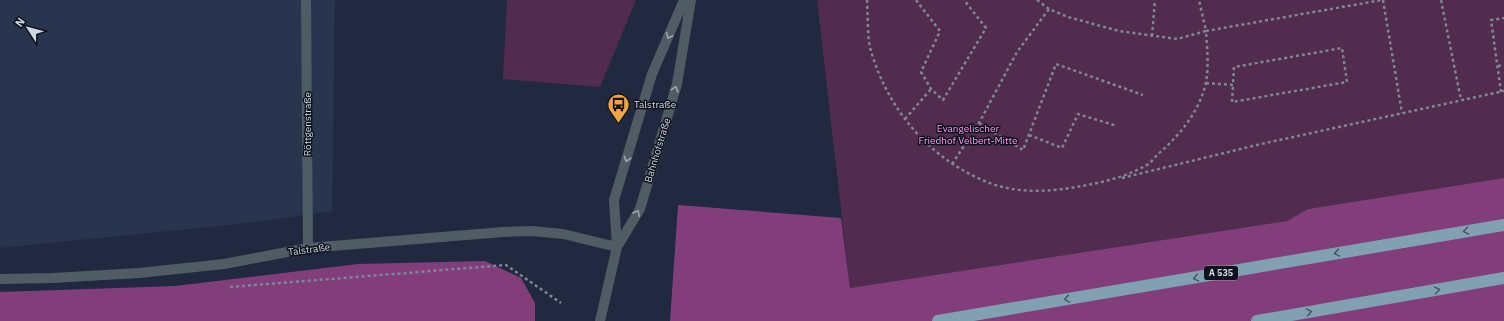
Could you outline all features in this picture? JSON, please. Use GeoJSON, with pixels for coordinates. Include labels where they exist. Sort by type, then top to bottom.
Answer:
{"type":"FeatureCollection","features":[{"type":"Feature","properties":{"kind":"highway","name":"A 535"},"geometry":{"type":"LineString","coordinates":[[938,321],[1504,225]]}},
{"type":"Feature","properties":{"kind":"highway"},"geometry":{"type":"LineString","coordinates":[[1257,321],[1504,278]]}},
{"type":"Feature","properties":{"kind":"street","name":"Röttgenstraße"},"geometry":{"type":"LineString","coordinates":[[306,0],[308,248]]}},
{"type":"Feature","properties":{"kind":"street","name":"Bahnhofstraße"},"geometry":{"type":"LineString","coordinates":[[600,321],[617,247],[614,200],[652,74],[684,0]]}},
{"type":"Feature","properties":{"kind":"street","name":"Bahnhofstraße"},"geometry":{"type":"LineString","coordinates":[[617,247],[640,209],[677,84],[691,0]]}},
{"type":"Feature","properties":{"kind":"street","name":"Talstraße"},"geometry":{"type":"LineString","coordinates":[[0,279],[53,278],[139,273],[224,264],[308,248],[503,232],[563,234],[617,247]]}},
{"type":"Feature","properties":{"kind":"path"},"geometry":{"type":"LineString","coordinates":[[867,0],[871,50],[889,97],[905,119],[928,146],[952,164],[987,182],[1016,190],[1062,190],[1114,180],[1261,144],[1503,91],[1491,20],[1504,18]]}},
{"type":"Feature","properties":{"kind":"path"},"geometry":{"type":"LineString","coordinates":[[916,0],[940,31],[921,72],[931,89],[944,100],[986,28],[964,0]]}},
{"type":"Feature","properties":{"kind":"path"},"geometry":{"type":"LineString","coordinates":[[1037,0],[1049,9],[1068,17],[1119,31],[1176,39],[1206,31],[1382,0],[1402,113]]}},
{"type":"Feature","properties":{"kind":"path"},"geometry":{"type":"LineString","coordinates":[[1152,36],[1155,0]]}},
{"type":"Feature","properties":{"kind":"path"},"geometry":{"type":"LineString","coordinates":[[1114,180],[1146,166],[1172,143],[1199,103],[1206,83],[1207,64],[1206,31],[1199,0]]}},
{"type":"Feature","properties":{"kind":"path"},"geometry":{"type":"LineString","coordinates":[[1350,0],[1351,6]]}},
{"type":"Feature","properties":{"kind":"path"},"geometry":{"type":"LineString","coordinates":[[1441,0],[1461,100]]}},
{"type":"Feature","properties":{"kind":"path"},"geometry":{"type":"LineString","coordinates":[[952,164],[980,123],[1017,52],[1049,9]]}},
{"type":"Feature","properties":{"kind":"path"},"geometry":{"type":"LineString","coordinates":[[1342,48],[1347,82],[1232,102],[1233,85],[1234,67],[1342,48]]}},
{"type":"Feature","properties":{"kind":"path"},"geometry":{"type":"LineString","coordinates":[[980,123],[1023,150],[1056,64],[1143,95]]}},
{"type":"Feature","properties":{"kind":"path"},"geometry":{"type":"LineString","coordinates":[[1498,66],[1504,65]]}},
{"type":"Feature","properties":{"kind":"path"},"geometry":{"type":"LineString","coordinates":[[1206,83],[1233,85]]}},
{"type":"Feature","properties":{"kind":"path"},"geometry":{"type":"LineString","coordinates":[[905,119],[931,89]]}},
{"type":"Feature","properties":{"kind":"path"},"geometry":{"type":"LineString","coordinates":[[1029,135],[1062,148],[1078,114],[1117,126]]}},
{"type":"Feature","properties":{"kind":"path"},"geometry":{"type":"LineString","coordinates":[[228,287],[506,265],[561,303]]}},
{"type":"Feature","properties":{"kind":"shaded area"},"geometry":{"type":"Polygon","coordinates":[[[0,0],[335,0],[332,211],[240,224],[0,248],[0,0]]]}},
{"type":"Feature","properties":{"kind":"shaded area"},"geometry":{"type":"Polygon","coordinates":[[[1504,178],[1504,321],[670,321],[678,205],[841,218],[850,288],[1287,221],[1308,209],[1504,178]]]}},
{"type":"Feature","properties":{"kind":"shaded area"},"geometry":{"type":"Polygon","coordinates":[[[485,261],[521,278],[535,303],[535,321],[0,321],[0,292],[175,286],[358,264],[485,261]]]}},
{"type":"Feature","properties":{"kind":"green space"},"geometry":{"type":"Polygon","coordinates":[[[507,0],[636,0],[600,87],[503,79],[507,0]]]}},
{"type":"Feature","properties":{"kind":"green space","name":"Evangelischer Friedhof Velbert-Mitte"},"geometry":{"type":"Polygon","coordinates":[[[817,0],[1504,0],[1504,178],[1308,209],[1287,221],[850,288],[817,0]]]}},
{"type":"Feature","properties":{"kind":"place","name":"Talstraße"},"geometry":{"type":"Point","coordinates":[618,124]}}]}
